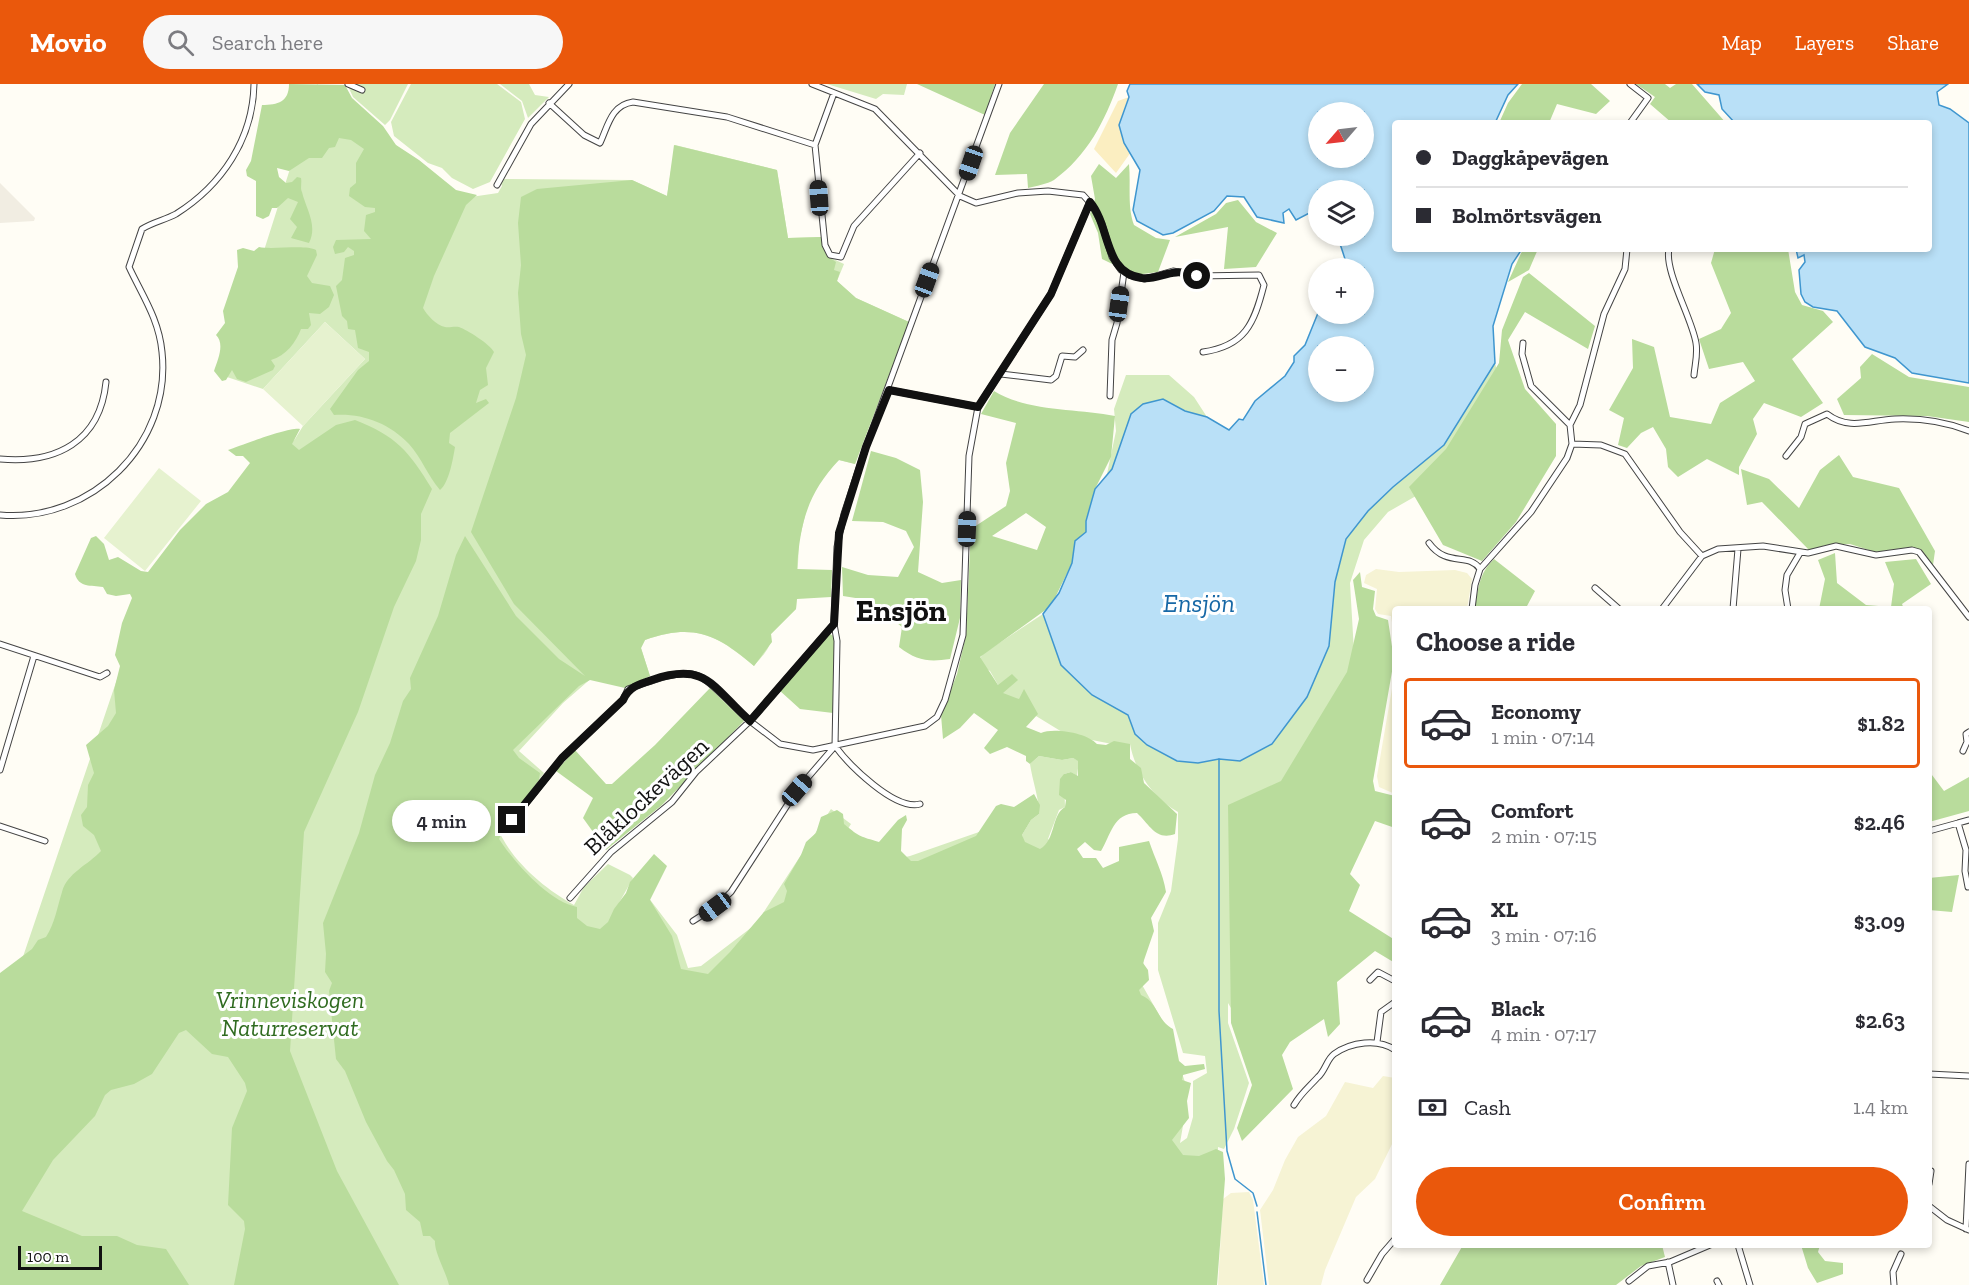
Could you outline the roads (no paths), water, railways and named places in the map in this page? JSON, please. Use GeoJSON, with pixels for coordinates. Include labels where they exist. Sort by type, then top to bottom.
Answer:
{"type":"FeatureCollection","features":[{"type":"Feature","properties":{"kind":"street"},"geometry":{"type":"LineString","coordinates":[[0,515],[45,512],[83,498],[115,477],[144,440],[161,390],[162,351],[149,302],[129,269],[142,229],[191,204],[217,181],[225,170],[248,126],[254,84]]}},
{"type":"Feature","properties":{"kind":"street"},"geometry":{"type":"LineString","coordinates":[[348,84],[362,90]]}},
{"type":"Feature","properties":{"kind":"street"},"geometry":{"type":"LineString","coordinates":[[497,185],[531,124],[568,84]]}},
{"type":"Feature","properties":{"kind":"street"},"geometry":{"type":"LineString","coordinates":[[812,84],[875,109],[960,196],[976,203],[1010,194],[1068,192],[1083,195],[1090,202],[1102,224],[1112,258],[1124,272],[1145,279],[1173,271],[1197,276],[1259,275],[1264,285],[1262,293],[1255,315],[1240,339],[1225,348],[1203,352]]}},
{"type":"Feature","properties":{"kind":"street"},"geometry":{"type":"LineString","coordinates":[[693,921],[715,907],[731,892],[797,790],[835,746],[837,637],[834,624],[839,533],[866,447],[889,390],[999,84]]}},
{"type":"Feature","properties":{"kind":"street"},"geometry":{"type":"LineString","coordinates":[[1630,84],[1648,98],[1632,120]]}},
{"type":"Feature","properties":{"kind":"street"},"geometry":{"type":"LineString","coordinates":[[834,93],[815,145],[825,245],[830,255],[838,258],[843,254],[854,226],[920,153]]}},
{"type":"Feature","properties":{"kind":"street"},"geometry":{"type":"LineString","coordinates":[[549,104],[584,135],[600,143],[614,113],[626,103],[633,102],[727,117],[815,145]]}},
{"type":"Feature","properties":{"kind":"street"},"geometry":{"type":"LineString","coordinates":[[505,830],[562,758],[623,700],[628,689],[670,674],[691,672],[713,684],[750,721],[773,740],[791,747],[813,750],[835,746],[925,726],[936,717],[945,700],[963,635],[969,456],[978,407],[1051,294],[1090,202]]}},
{"type":"Feature","properties":{"kind":"street"},"geometry":{"type":"LineString","coordinates":[[1472,606],[1480,569],[1531,512],[1559,472],[1572,444],[1570,425],[1580,405],[1604,314],[1624,268],[1627,252]]}},
{"type":"Feature","properties":{"kind":"street"},"geometry":{"type":"LineString","coordinates":[[1670,252],[1670,266],[1696,340],[1698,354],[1694,375]]}},
{"type":"Feature","properties":{"kind":"street"},"geometry":{"type":"LineString","coordinates":[[1110,396],[1112,339],[1118,323],[1124,272]]}},
{"type":"Feature","properties":{"kind":"street"},"geometry":{"type":"LineString","coordinates":[[1523,343],[1522,354],[1531,386],[1570,425]]}},
{"type":"Feature","properties":{"kind":"street"},"geometry":{"type":"LineString","coordinates":[[1001,374],[1051,380],[1056,376],[1062,356],[1075,357],[1083,350]]}},
{"type":"Feature","properties":{"kind":"street"},"geometry":{"type":"LineString","coordinates":[[0,459],[41,459],[76,444],[87,433],[102,407],[106,382]]}},
{"type":"Feature","properties":{"kind":"street"},"geometry":{"type":"LineString","coordinates":[[889,390],[978,407]]}},
{"type":"Feature","properties":{"kind":"street"},"geometry":{"type":"LineString","coordinates":[[1786,456],[1801,437],[1805,424],[1827,414],[1850,424],[1893,419],[1926,420],[1969,431]]}},
{"type":"Feature","properties":{"kind":"street"},"geometry":{"type":"LineString","coordinates":[[1572,444],[1601,445],[1625,454],[1680,532],[1702,556]]}},
{"type":"Feature","properties":{"kind":"street"},"geometry":{"type":"LineString","coordinates":[[1429,543],[1445,558],[1470,561],[1480,569]]}},
{"type":"Feature","properties":{"kind":"street"},"geometry":{"type":"LineString","coordinates":[[1664,606],[1702,556],[1718,549],[1763,546],[1800,553],[1836,546],[1876,555],[1912,550],[1919,552],[1969,617]]}},
{"type":"Feature","properties":{"kind":"street"},"geometry":{"type":"LineString","coordinates":[[1733,606],[1738,549]]}},
{"type":"Feature","properties":{"kind":"street"},"geometry":{"type":"LineString","coordinates":[[1788,606],[1785,590],[1787,575],[1800,553]]}},
{"type":"Feature","properties":{"kind":"street"},"geometry":{"type":"LineString","coordinates":[[1595,588],[1616,606]]}},
{"type":"Feature","properties":{"kind":"street","name":"Blåklockevägen"},"geometry":{"type":"LineString","coordinates":[[570,898],[611,852],[672,802],[696,772],[750,721],[834,624]]}},
{"type":"Feature","properties":{"kind":"street"},"geometry":{"type":"LineString","coordinates":[[0,644],[100,677],[107,673]]}},
{"type":"Feature","properties":{"kind":"street"},"geometry":{"type":"LineString","coordinates":[[0,770],[34,656]]}},
{"type":"Feature","properties":{"kind":"street"},"geometry":{"type":"LineString","coordinates":[[1963,751],[1966,746],[1966,734],[1969,732]]}},
{"type":"Feature","properties":{"kind":"street"},"geometry":{"type":"LineString","coordinates":[[835,746],[859,774],[890,796],[908,805],[920,804]]}},
{"type":"Feature","properties":{"kind":"street"},"geometry":{"type":"LineString","coordinates":[[1932,830],[1969,820]]}},
{"type":"Feature","properties":{"kind":"street"},"geometry":{"type":"LineString","coordinates":[[1958,824],[1966,850],[1965,871],[1968,887]]}},
{"type":"Feature","properties":{"kind":"street"},"geometry":{"type":"LineString","coordinates":[[0,826],[45,842]]}},
{"type":"Feature","properties":{"kind":"street"},"geometry":{"type":"LineString","coordinates":[[1370,980],[1378,972],[1392,979]]}},
{"type":"Feature","properties":{"kind":"street"},"geometry":{"type":"LineString","coordinates":[[1377,1042],[1381,1012],[1392,1004]]}},
{"type":"Feature","properties":{"kind":"street"},"geometry":{"type":"LineString","coordinates":[[1294,1105],[1300,1095],[1323,1072],[1334,1054],[1354,1045],[1377,1042],[1392,1049]]}},
{"type":"Feature","properties":{"kind":"street"},"geometry":{"type":"LineString","coordinates":[[1932,1074],[1969,1076]]}},
{"type":"Feature","properties":{"kind":"street"},"geometry":{"type":"LineString","coordinates":[[1932,1208],[1947,1220],[1968,1229],[1969,1164]]}},
{"type":"Feature","properties":{"kind":"street"},"geometry":{"type":"LineString","coordinates":[[1367,1280],[1382,1254],[1392,1242]]}},
{"type":"Feature","properties":{"kind":"street"},"geometry":{"type":"LineString","coordinates":[[1629,1281],[1648,1266],[1668,1262],[1703,1248]]}},
{"type":"Feature","properties":{"kind":"street"},"geometry":{"type":"LineString","coordinates":[[1739,1248],[1750,1285]]}},
{"type":"Feature","properties":{"kind":"street"},"geometry":{"type":"LineString","coordinates":[[1894,1285],[1893,1272],[1901,1254]]}},
{"type":"Feature","properties":{"kind":"street"},"geometry":{"type":"LineString","coordinates":[[1668,1262],[1673,1285]]}},
{"type":"Feature","properties":{"kind":"water","name":"Ensjön"},"geometry":{"type":"Polygon","coordinates":[[[1130,84],[1518,84],[1508,95],[1496,120],[1392,120],[1392,252],[1520,252],[1512,264],[1493,326],[1495,363],[1444,445],[1393,487],[1368,511],[1346,539],[1335,582],[1329,646],[1307,697],[1272,744],[1240,761],[1219,759],[1198,763],[1177,761],[1147,745],[1135,734],[1128,715],[1092,695],[1061,665],[1043,614],[1059,593],[1072,563],[1075,541],[1086,532],[1086,521],[1095,489],[1112,469],[1131,414],[1143,404],[1163,399],[1185,411],[1207,417],[1229,430],[1239,419],[1243,420],[1255,401],[1285,376],[1294,362],[1294,356],[1305,345],[1308,338],[1308,402],[1374,402],[1374,336],[1309,336],[1314,324],[1374,324],[1374,258],[1344,258],[1341,246],[1374,246],[1374,180],[1308,180],[1308,214],[1296,220],[1289,209],[1283,213],[1284,223],[1257,217],[1244,197],[1227,196],[1214,211],[1173,233],[1163,235],[1137,221],[1133,210],[1140,170],[1124,143],[1119,125],[1129,97],[1127,91],[1130,84]]]}},
{"type":"Feature","properties":{"kind":"water"},"geometry":{"type":"Polygon","coordinates":[[[1697,84],[1948,84],[1937,92],[1939,105],[1950,109],[1969,123],[1969,383],[1912,373],[1895,358],[1865,347],[1837,311],[1813,307],[1805,302],[1801,294],[1799,270],[1805,262],[1804,255],[1798,258],[1797,252],[1932,252],[1932,120],[1732,120],[1722,109],[1719,95],[1705,92],[1697,84]]]}},
{"type":"Feature","properties":{"kind":"waterway"},"geometry":{"type":"LineString","coordinates":[[1219,759],[1219,1011],[1227,1151],[1235,1179],[1253,1193],[1257,1206]]}},
{"type":"Feature","properties":{"kind":"waterway"},"geometry":{"type":"LineString","coordinates":[[1257,1212],[1266,1285]]}},
{"type":"Feature","properties":{"kind":"district","name":"Ensjön"},"geometry":{"type":"Point","coordinates":[901,611]}},
{"type":"Feature","properties":{"kind":"park label","name":"Vrinneviskogen Naturreservat"},"geometry":{"type":"Point","coordinates":[290,1013]}}]}
